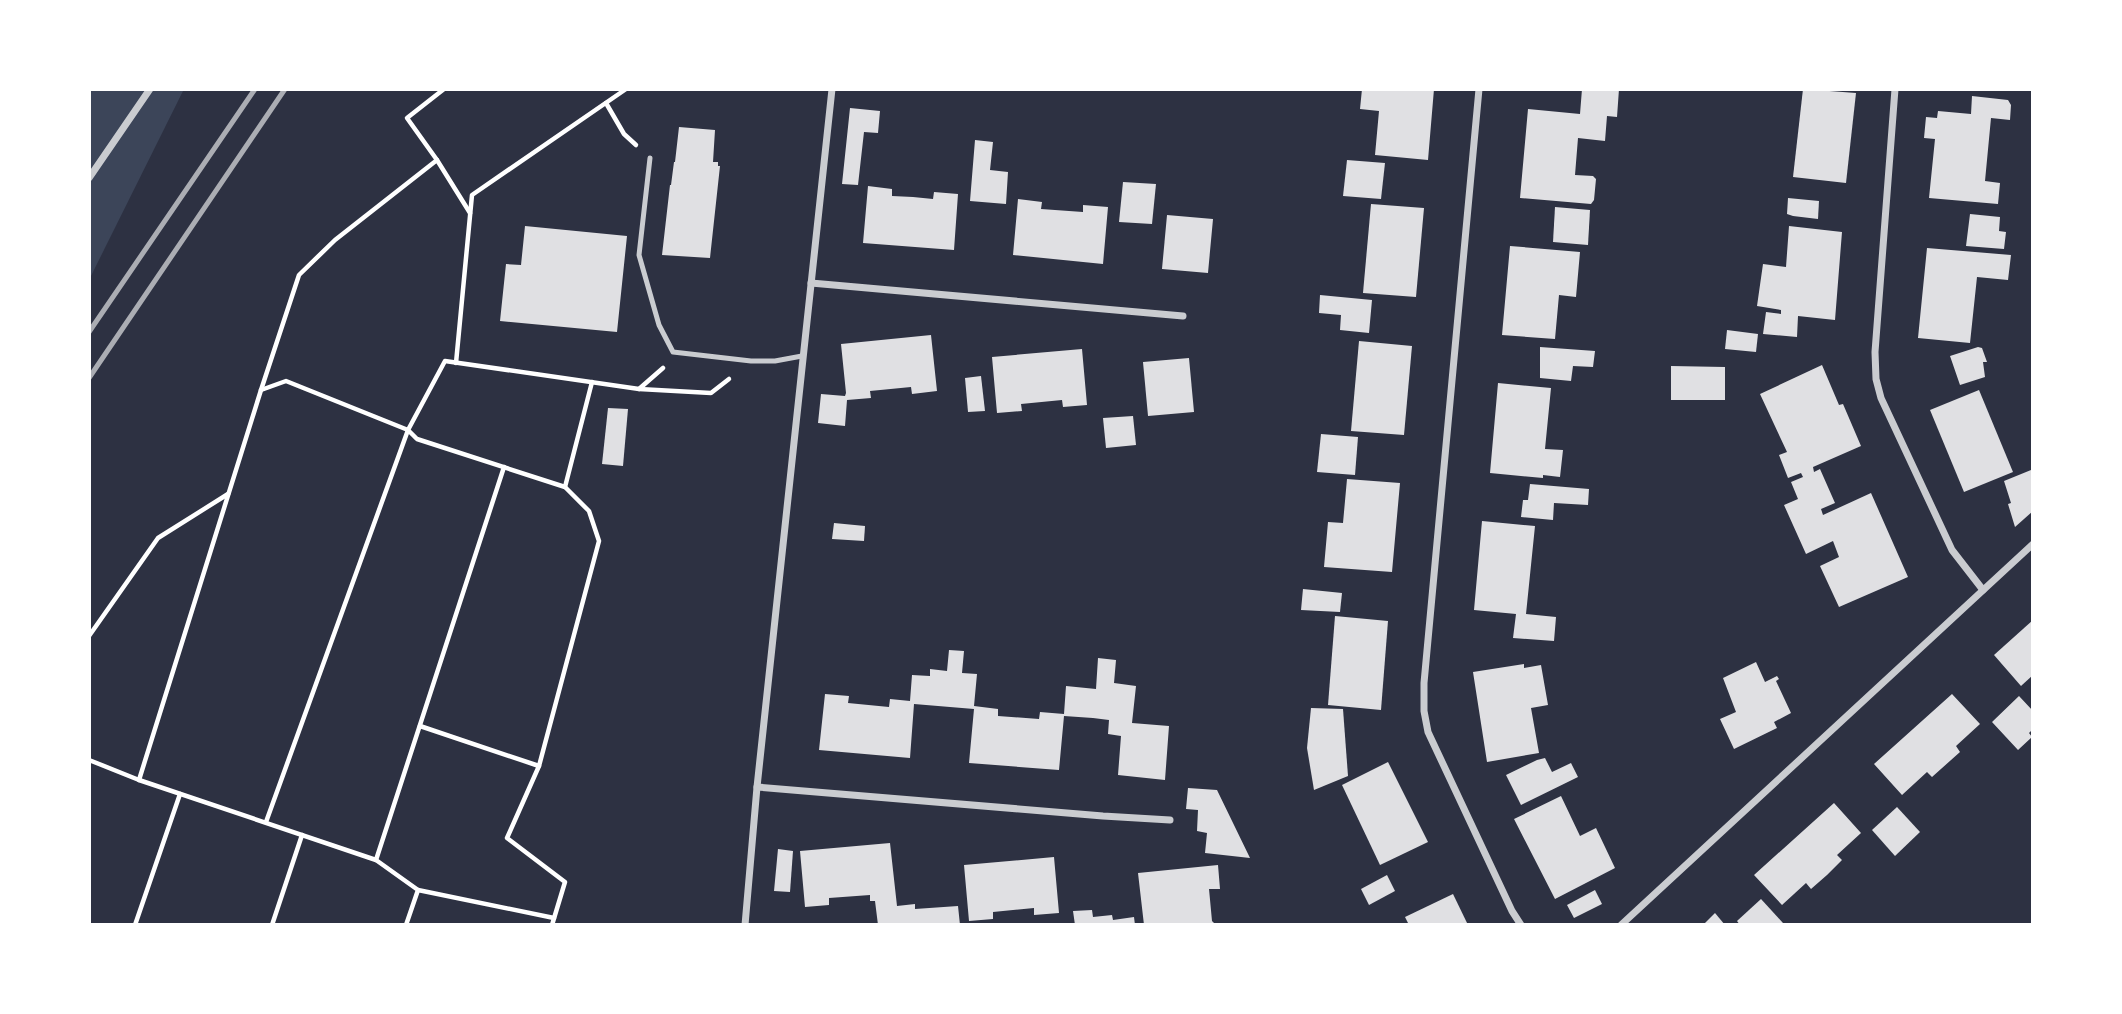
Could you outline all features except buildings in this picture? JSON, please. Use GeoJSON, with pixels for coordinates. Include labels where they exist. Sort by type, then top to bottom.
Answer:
{"type":"FeatureCollection","features":[{"type":"Feature","properties":{"kind":"street"},"geometry":{"type":"LineString","coordinates":[[89,178],[150,89]]}},
{"type":"Feature","properties":{"kind":"street"},"geometry":{"type":"LineString","coordinates":[[745,925],[757,787],[832,89]]}},
{"type":"Feature","properties":{"kind":"street"},"geometry":{"type":"LineString","coordinates":[[1479,89],[1424,683],[1424,711],[1429,732],[1512,911],[1521,925]]}},
{"type":"Feature","properties":{"kind":"street"},"geometry":{"type":"LineString","coordinates":[[1895,89],[1875,352],[1876,379],[1881,397],[1952,550],[1983,590]]}},
{"type":"Feature","properties":{"kind":"street"},"geometry":{"type":"LineString","coordinates":[[811,283],[1183,316]]}},
{"type":"Feature","properties":{"kind":"street"},"geometry":{"type":"LineString","coordinates":[[1621,925],[2033,544]]}},
{"type":"Feature","properties":{"kind":"street"},"geometry":{"type":"LineString","coordinates":[[757,787],[1170,820]]}},
{"type":"Feature","properties":{"kind":"lane"},"geometry":{"type":"LineString","coordinates":[[650,158],[639,256],[659,325],[673,352],[751,361],[775,361],[802,356]]}},
{"type":"Feature","properties":{"kind":"path"},"geometry":{"type":"LineString","coordinates":[[444,89],[407,118],[470,213]]}},
{"type":"Feature","properties":{"kind":"path"},"geometry":{"type":"LineString","coordinates":[[456,363],[472,195],[626,89]]}},
{"type":"Feature","properties":{"kind":"path"},"geometry":{"type":"LineString","coordinates":[[606,103],[624,134],[650,158]]}},
{"type":"Feature","properties":{"kind":"path"},"geometry":{"type":"LineString","coordinates":[[139,780],[299,275],[335,240],[437,160]]}},
{"type":"Feature","properties":{"kind":"path"},"geometry":{"type":"LineString","coordinates":[[639,389],[680,352]]}},
{"type":"Feature","properties":{"kind":"path"},"geometry":{"type":"LineString","coordinates":[[266,822],[408,430],[445,361],[639,389],[711,393],[751,361]]}},
{"type":"Feature","properties":{"kind":"path"},"geometry":{"type":"LineString","coordinates":[[261,390],[286,381],[408,430],[416,439],[565,487],[589,511],[599,541],[539,766],[507,838],[565,882],[552,925]]}},
{"type":"Feature","properties":{"kind":"path"},"geometry":{"type":"LineString","coordinates":[[565,487],[592,382]]}},
{"type":"Feature","properties":{"kind":"path"},"geometry":{"type":"LineString","coordinates":[[376,860],[504,467]]}},
{"type":"Feature","properties":{"kind":"path"},"geometry":{"type":"LineString","coordinates":[[89,636],[158,538],[228,494]]}},
{"type":"Feature","properties":{"kind":"path"},"geometry":{"type":"LineString","coordinates":[[420,726],[539,766]]}},
{"type":"Feature","properties":{"kind":"path"},"geometry":{"type":"LineString","coordinates":[[89,760],[139,780],[376,860],[418,890],[554,918]]}},
{"type":"Feature","properties":{"kind":"path"},"geometry":{"type":"LineString","coordinates":[[135,925],[180,794]]}},
{"type":"Feature","properties":{"kind":"path"},"geometry":{"type":"LineString","coordinates":[[272,925],[302,835]]}},
{"type":"Feature","properties":{"kind":"path"},"geometry":{"type":"LineString","coordinates":[[406,925],[418,890]]}},
{"type":"Feature","properties":{"kind":"shaded area"},"geometry":{"type":"Polygon","coordinates":[[[89,89],[184,89],[89,280],[89,89]]]}},
{"type":"Feature","properties":{"kind":"railway"},"geometry":{"type":"LineString","coordinates":[[89,332],[255,89]]}},
{"type":"Feature","properties":{"kind":"railway"},"geometry":{"type":"LineString","coordinates":[[89,378],[285,89]]}}]}
